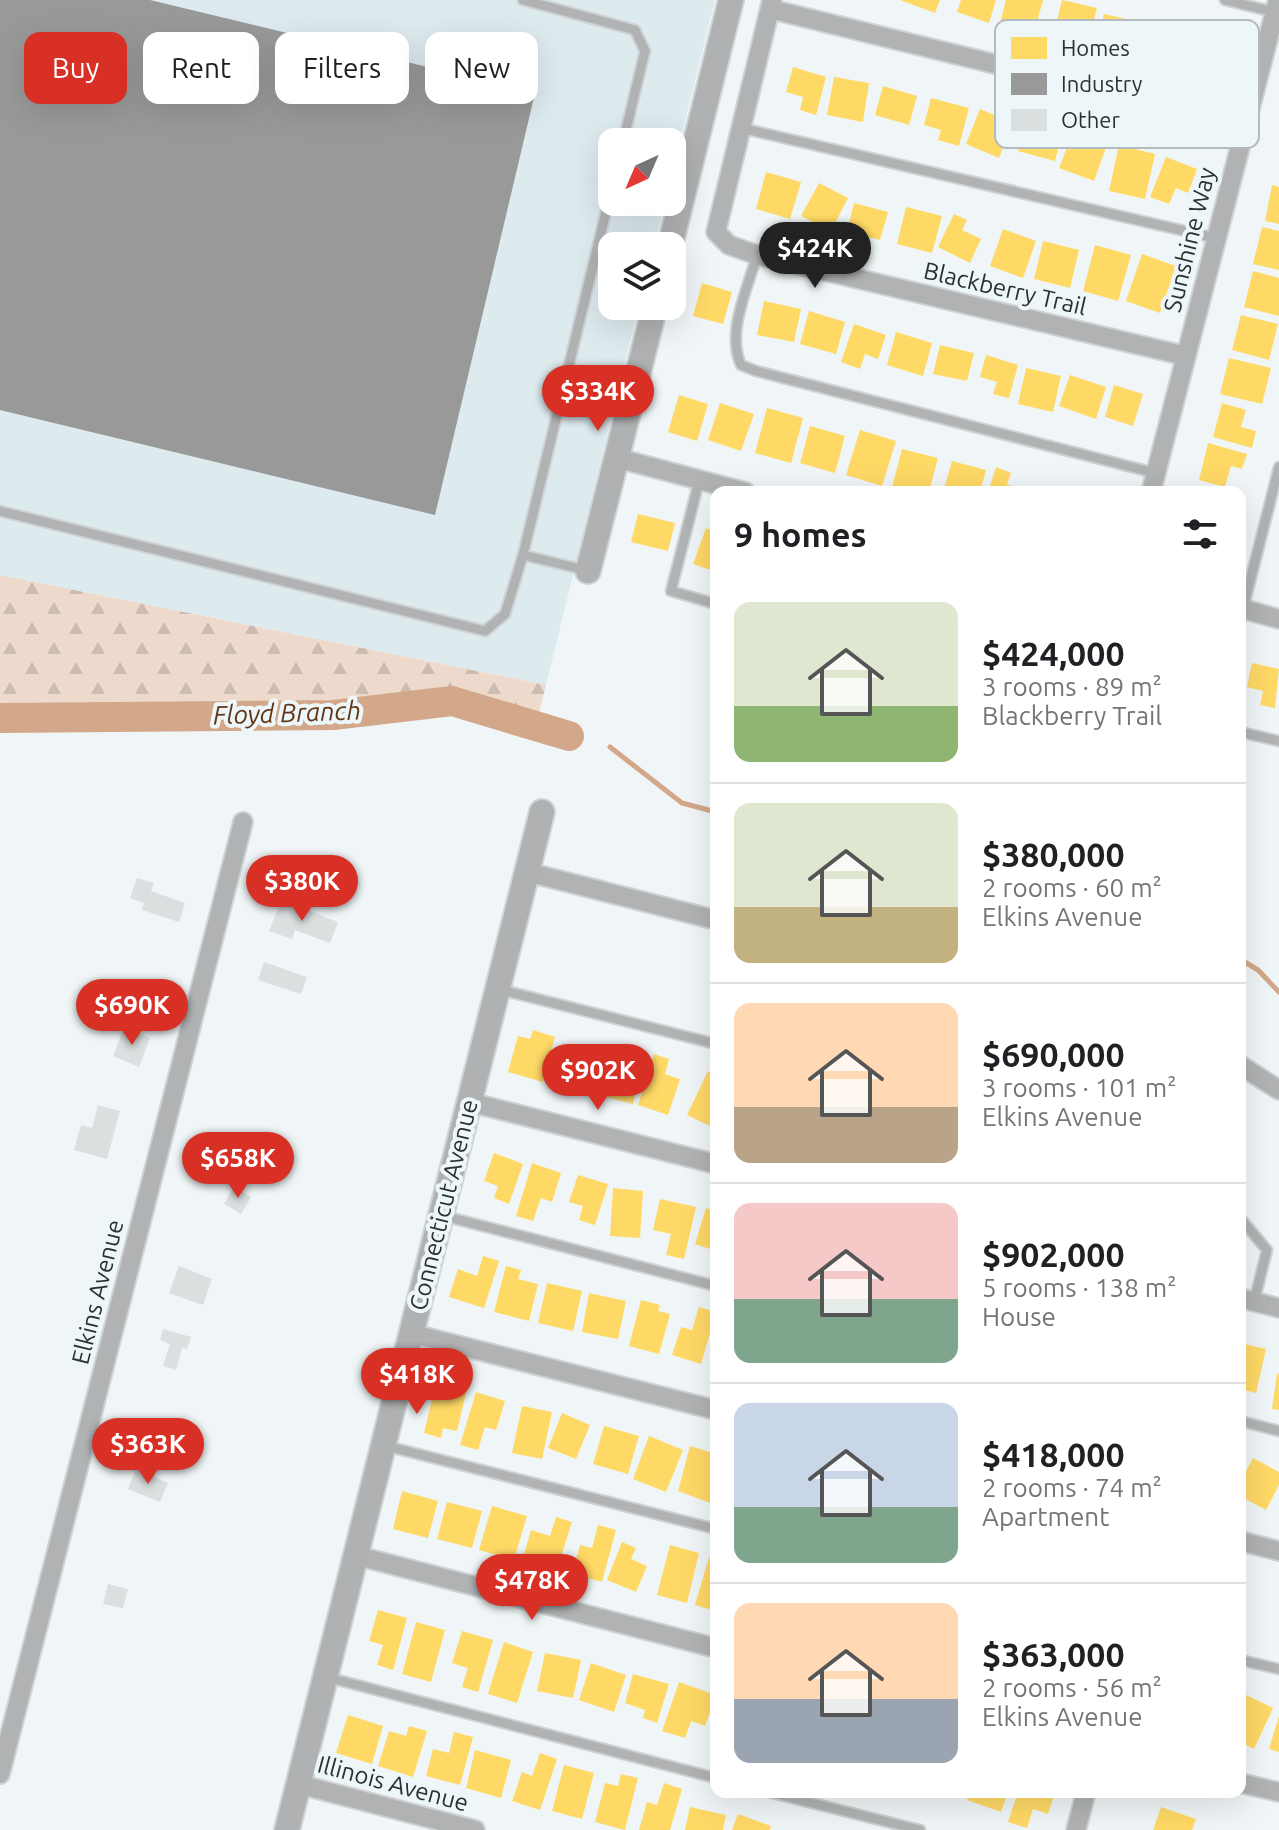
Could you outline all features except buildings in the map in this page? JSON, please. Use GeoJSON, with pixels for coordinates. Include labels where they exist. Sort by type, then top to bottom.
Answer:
{"type":"FeatureCollection","features":[{"type":"Feature","properties":{"kind":"street"},"geometry":{"type":"LineString","coordinates":[[673,232],[731,0]]}},
{"type":"Feature","properties":{"kind":"street"},"geometry":{"type":"LineString","coordinates":[[771,5],[995,62]]}},
{"type":"Feature","properties":{"kind":"street","name":"Blackberry Trail"},"geometry":{"type":"LineString","coordinates":[[771,5],[716,232],[729,245],[757,255],[1186,356]]}},
{"type":"Feature","properties":{"kind":"street","name":"Sunshine Way"},"geometry":{"type":"LineString","coordinates":[[1259,69],[1276,6]]}},
{"type":"Feature","properties":{"kind":"street","name":"Sunshine Way"},"geometry":{"type":"LineString","coordinates":[[1152,486],[1238,148]]}},
{"type":"Feature","properties":{"kind":"street"},"geometry":{"type":"LineString","coordinates":[[588,571],[652,320]]}},
{"type":"Feature","properties":{"kind":"street"},"geometry":{"type":"LineString","coordinates":[[617,458],[720,486]]}},
{"type":"Feature","properties":{"kind":"street"},"geometry":{"type":"LineString","coordinates":[[1246,614],[1279,619]]}},
{"type":"Feature","properties":{"kind":"street","name":"Connecticut Avenue"},"geometry":{"type":"LineString","coordinates":[[287,1830],[542,812]]}},
{"type":"Feature","properties":{"kind":"street","name":"Elkins Avenue"},"geometry":{"type":"LineString","coordinates":[[0,1774],[243,822]]}},
{"type":"Feature","properties":{"kind":"street"},"geometry":{"type":"LineString","coordinates":[[527,872],[710,918]]}},
{"type":"Feature","properties":{"kind":"street"},"geometry":{"type":"LineString","coordinates":[[1246,1069],[1279,1090]]}},
{"type":"Feature","properties":{"kind":"street"},"geometry":{"type":"LineString","coordinates":[[469,1102],[710,1162]]}},
{"type":"Feature","properties":{"kind":"street"},"geometry":{"type":"LineString","coordinates":[[1247,1300],[1279,1308]]}},
{"type":"Feature","properties":{"kind":"street"},"geometry":{"type":"LineString","coordinates":[[413,1334],[710,1408]]}},
{"type":"Feature","properties":{"kind":"street"},"geometry":{"type":"LineString","coordinates":[[1246,1543],[1279,1551]]}},
{"type":"Feature","properties":{"kind":"street"},"geometry":{"type":"LineString","coordinates":[[358,1556],[710,1646]]}},
{"type":"Feature","properties":{"kind":"street","name":"Illinois Avenue"},"geometry":{"type":"LineString","coordinates":[[298,1784],[475,1830]]}},
{"type":"Feature","properties":{"kind":"street"},"geometry":{"type":"LineString","coordinates":[[1246,1784],[1279,1792]]}},
{"type":"Feature","properties":{"kind":"street"},"geometry":{"type":"LineString","coordinates":[[1076,1830],[1084,1798]]}},
{"type":"Feature","properties":{"kind":"lane"},"geometry":{"type":"LineString","coordinates":[[523,0],[635,30],[645,51],[626,128]]}},
{"type":"Feature","properties":{"kind":"lane"},"geometry":{"type":"LineString","coordinates":[[1225,0],[1276,6]]}},
{"type":"Feature","properties":{"kind":"lane"},"geometry":{"type":"LineString","coordinates":[[741,128],[1215,238]]}},
{"type":"Feature","properties":{"kind":"lane"},"geometry":{"type":"LineString","coordinates":[[0,511],[485,631],[505,614],[523,555],[605,216]]}},
{"type":"Feature","properties":{"kind":"lane"},"geometry":{"type":"LineString","coordinates":[[757,255],[735,336],[735,351],[741,365],[1155,473]]}},
{"type":"Feature","properties":{"kind":"lane"},"geometry":{"type":"LineString","coordinates":[[1246,594],[1279,467]]}},
{"type":"Feature","properties":{"kind":"lane"},"geometry":{"type":"LineString","coordinates":[[699,481],[671,591],[710,602]]}},
{"type":"Feature","properties":{"kind":"lane"},"geometry":{"type":"LineString","coordinates":[[523,555],[588,571]]}},
{"type":"Feature","properties":{"kind":"lane"},"geometry":{"type":"LineString","coordinates":[[1246,733],[1279,741]]}},
{"type":"Feature","properties":{"kind":"lane"},"geometry":{"type":"LineString","coordinates":[[498,989],[710,1042]]}},
{"type":"Feature","properties":{"kind":"lane"},"geometry":{"type":"LineString","coordinates":[[440,1215],[710,1284]]}},
{"type":"Feature","properties":{"kind":"lane"},"geometry":{"type":"LineString","coordinates":[[1246,1225],[1267,1250],[1247,1300]]}},
{"type":"Feature","properties":{"kind":"lane"},"geometry":{"type":"LineString","coordinates":[[1246,1423],[1279,1431]]}},
{"type":"Feature","properties":{"kind":"lane"},"geometry":{"type":"LineString","coordinates":[[385,1445],[710,1527]]}},
{"type":"Feature","properties":{"kind":"lane"},"geometry":{"type":"LineString","coordinates":[[1246,1661],[1279,1669]]}},
{"type":"Feature","properties":{"kind":"lane"},"geometry":{"type":"LineString","coordinates":[[326,1677],[710,1776]]}},
{"type":"Feature","properties":{"kind":"lane"},"geometry":{"type":"LineString","coordinates":[[792,1798],[920,1830]]}},
{"type":"Feature","properties":{"kind":"shaded area"},"geometry":{"type":"Polygon","coordinates":[[[0,0],[715,0],[683,128],[598,128],[598,216],[662,216],[658,232],[598,232],[598,320],[636,320],[546,685],[0,575],[0,0]]]}},
{"type":"Feature","properties":{"kind":"green space"},"geometry":{"type":"Polygon","coordinates":[[[0,575],[546,685],[535,729],[436,711],[321,720],[0,713],[0,575]]]}},
{"type":"Feature","properties":{"kind":"waterway","name":"Floyd Branch"},"geometry":{"type":"LineString","coordinates":[[0,718],[333,715],[452,701],[569,736]]}},
{"type":"Feature","properties":{"kind":"waterway","name":"Floyd Branch"},"geometry":{"type":"LineString","coordinates":[[610,747],[682,803],[710,810]]}},
{"type":"Feature","properties":{"kind":"waterway","name":"Floyd Branch"},"geometry":{"type":"LineString","coordinates":[[1246,963],[1258,970],[1279,992]]}}]}
